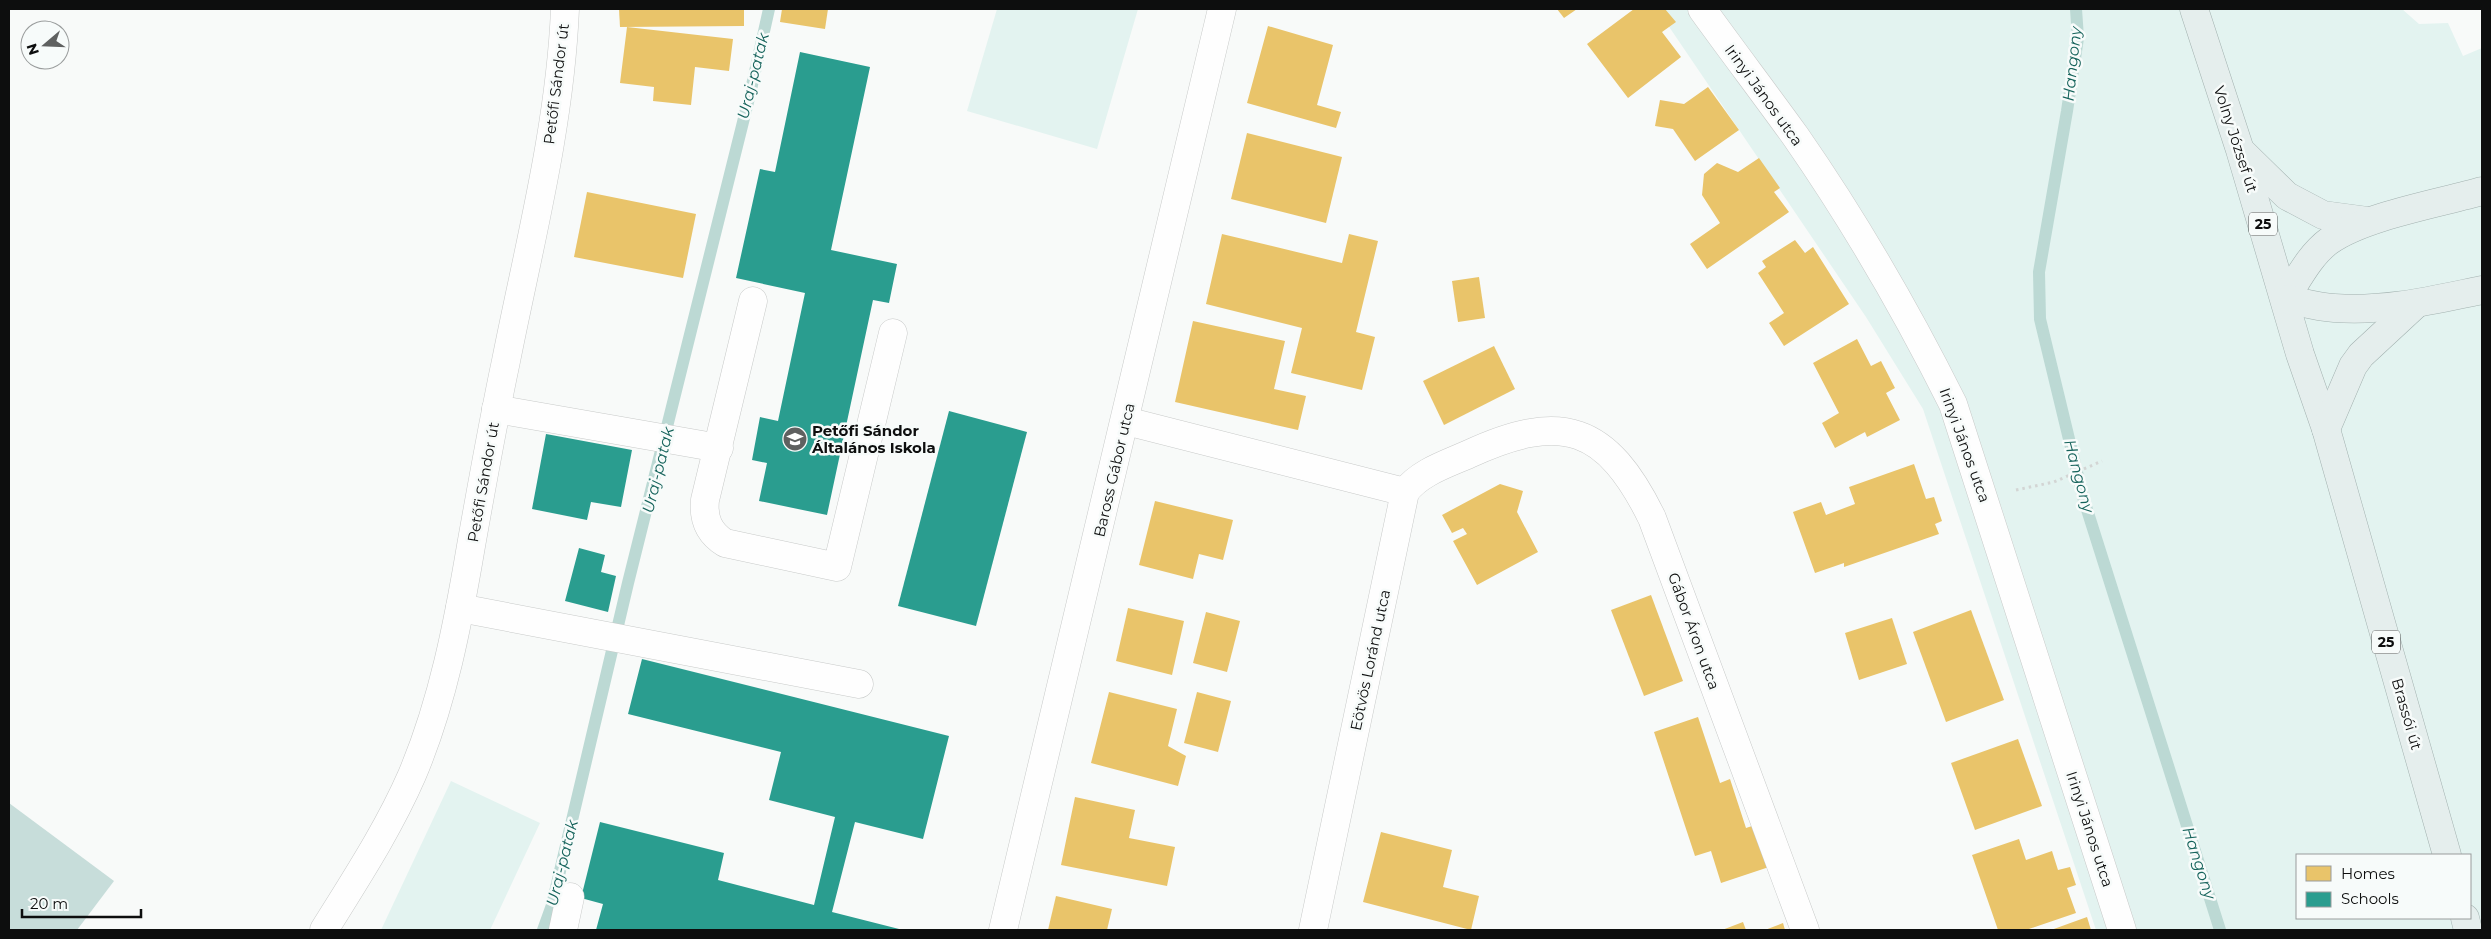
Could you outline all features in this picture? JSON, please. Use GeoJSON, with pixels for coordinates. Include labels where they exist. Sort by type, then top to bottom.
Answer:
{"type":"FeatureCollection","features":[{"type":"Feature","properties":{"kind":"main road","name":"Volny József út"},"geometry":{"type":"LineString","coordinates":[[2194,9],[2240,150],[2300,354],[2326,429]]}},
{"type":"Feature","properties":{"kind":"main road"},"geometry":{"type":"LineString","coordinates":[[2240,150],[2287,196],[2324,215],[2368,222]]}},
{"type":"Feature","properties":{"kind":"main road"},"geometry":{"type":"LineString","coordinates":[[2482,191],[2368,222],[2330,240],[2314,256],[2285,299],[2333,308],[2378,309],[2416,304],[2482,290]]}},
{"type":"Feature","properties":{"kind":"main road"},"geometry":{"type":"LineString","coordinates":[[2326,429],[2353,366],[2361,355],[2416,304]]}},
{"type":"Feature","properties":{"kind":"main road","name":"Brassói út"},"geometry":{"type":"LineString","coordinates":[[2326,429],[2447,854]]}},
{"type":"Feature","properties":{"kind":"street","name":"Petőfi Sándor út"},"geometry":{"type":"LineString","coordinates":[[324,930],[378,843],[412,775],[441,686],[460,608],[496,409],[553,125],[565,9]]}},
{"type":"Feature","properties":{"kind":"street","name":"Baross Gábor utca"},"geometry":{"type":"LineString","coordinates":[[1003,930],[1126,421],[1222,9]]}},
{"type":"Feature","properties":{"kind":"street","name":"Irinyi János utca"},"geometry":{"type":"LineString","coordinates":[[1702,9],[1797,138],[1922,343],[1953,404],[2122,930]]}},
{"type":"Feature","properties":{"kind":"street"},"geometry":{"type":"LineString","coordinates":[[753,301],[704,512],[707,523],[717,538],[725,543],[837,567],[893,332]]}},
{"type":"Feature","properties":{"kind":"street"},"geometry":{"type":"LineString","coordinates":[[496,409],[719,448]]}},
{"type":"Feature","properties":{"kind":"street"},"geometry":{"type":"LineString","coordinates":[[1126,421],[1405,492]]}},
{"type":"Feature","properties":{"kind":"street","name":"Gábor Áron utca"},"geometry":{"type":"LineString","coordinates":[[1405,492],[1412,483],[1428,472],[1495,442],[1528,433],[1557,430],[1573,433],[1588,439],[1608,453],[1627,473],[1652,518],[1806,930]]}},
{"type":"Feature","properties":{"kind":"street","name":"Eötvös Loránd utca"},"geometry":{"type":"LineString","coordinates":[[1313,930],[1405,492]]}},
{"type":"Feature","properties":{"kind":"street"},"geometry":{"type":"LineString","coordinates":[[460,608],[859,684]]}},
{"type":"Feature","properties":{"kind":"street"},"geometry":{"type":"LineString","coordinates":[[563,930],[570,897]]}},
{"type":"Feature","properties":{"kind":"path"},"geometry":{"type":"LineString","coordinates":[[2054,482],[2102,461]]}},
{"type":"Feature","properties":{"kind":"shaded area"},"geometry":{"type":"Polygon","coordinates":[[[997,9],[1138,9],[1097,149],[967,111],[997,9]]]}},
{"type":"Feature","properties":{"kind":"shaded area"},"geometry":{"type":"Polygon","coordinates":[[[1657,9],[2402,9],[2419,24],[2448,23],[2463,56],[2482,48],[2482,930],[2096,930],[1923,409],[1866,317],[1657,9]]]}},
{"type":"Feature","properties":{"kind":"shaded area"},"geometry":{"type":"Polygon","coordinates":[[[451,781],[540,823],[490,930],[381,930],[451,781]]]}},
{"type":"Feature","properties":{"kind":"shaded area"},"geometry":{"type":"Polygon","coordinates":[[[9,803],[114,881],[77,930],[9,930],[9,803]]]}},
{"type":"Feature","properties":{"kind":"building: Homes"},"geometry":{"type":"Polygon","coordinates":[[[619,9],[744,9],[744,26],[620,27],[619,9]]]}},
{"type":"Feature","properties":{"kind":"building: Homes"},"geometry":{"type":"Polygon","coordinates":[[[782,9],[828,9],[825,29],[780,22],[782,9]]]}},
{"type":"Feature","properties":{"kind":"building: Homes"},"geometry":{"type":"Polygon","coordinates":[[[1557,9],[1577,9],[1564,18],[1557,9]]]}},
{"type":"Feature","properties":{"kind":"building: Homes"},"geometry":{"type":"Polygon","coordinates":[[[1634,9],[1665,9],[1676,22],[1662,32],[1681,57],[1628,98],[1587,44],[1634,9]]]}},
{"type":"Feature","properties":{"kind":"building: Homes"},"geometry":{"type":"Polygon","coordinates":[[[1268,26],[1333,45],[1317,105],[1341,112],[1336,128],[1247,103],[1268,26]]]}},
{"type":"Feature","properties":{"kind":"building: Homes"},"geometry":{"type":"Polygon","coordinates":[[[627,27],[733,39],[729,71],[695,67],[691,105],[653,101],[654,87],[620,83],[627,27]]]}},
{"type":"Feature","properties":{"kind":"building: Homes"},"geometry":{"type":"Polygon","coordinates":[[[1708,87],[1739,130],[1695,161],[1673,129],[1655,126],[1660,100],[1684,104],[1708,87]]]}},
{"type":"Feature","properties":{"kind":"building: Homes"},"geometry":{"type":"Polygon","coordinates":[[[1247,133],[1342,157],[1326,223],[1231,199],[1247,133]]]}},
{"type":"Feature","properties":{"kind":"building: Homes"},"geometry":{"type":"Polygon","coordinates":[[[1759,158],[1780,188],[1774,192],[1789,212],[1707,269],[1690,244],[1720,223],[1702,195],[1704,174],[1717,163],[1738,172],[1759,158]]]}},
{"type":"Feature","properties":{"kind":"building: Homes"},"geometry":{"type":"Polygon","coordinates":[[[587,192],[696,214],[683,278],[574,257],[587,192]]]}},
{"type":"Feature","properties":{"kind":"building: Homes"},"geometry":{"type":"Polygon","coordinates":[[[1222,234],[1342,263],[1349,234],[1378,241],[1356,332],[1375,337],[1362,390],[1291,373],[1302,328],[1206,304],[1222,234]]]}},
{"type":"Feature","properties":{"kind":"building: Homes"},"geometry":{"type":"Polygon","coordinates":[[[1795,240],[1805,253],[1813,247],[1849,304],[1784,346],[1769,323],[1784,313],[1758,273],[1766,267],[1762,261],[1795,240]]]}},
{"type":"Feature","properties":{"kind":"building: Homes"},"geometry":{"type":"Polygon","coordinates":[[[1479,277],[1485,318],[1458,322],[1452,281],[1479,277]]]}},
{"type":"Feature","properties":{"kind":"building: Homes"},"geometry":{"type":"Polygon","coordinates":[[[1193,321],[1285,341],[1274,389],[1306,396],[1298,430],[1175,402],[1193,321]]]}},
{"type":"Feature","properties":{"kind":"building: Homes"},"geometry":{"type":"Polygon","coordinates":[[[1857,339],[1871,366],[1881,361],[1895,388],[1886,393],[1900,420],[1867,437],[1865,432],[1835,448],[1822,423],[1839,413],[1813,363],[1857,339]]]}},
{"type":"Feature","properties":{"kind":"building: Homes"},"geometry":{"type":"Polygon","coordinates":[[[1494,346],[1515,389],[1444,425],[1423,381],[1494,346]]]}},
{"type":"Feature","properties":{"kind":"building: Homes"},"geometry":{"type":"Polygon","coordinates":[[[1914,464],[1926,499],[1934,497],[1942,521],[1935,524],[1939,534],[1844,567],[1844,563],[1815,573],[1793,512],[1821,502],[1826,515],[1855,504],[1849,487],[1914,464]]]}},
{"type":"Feature","properties":{"kind":"building: Homes"},"geometry":{"type":"Polygon","coordinates":[[[1500,484],[1523,491],[1517,512],[1538,552],[1477,585],[1453,541],[1467,534],[1463,528],[1452,533],[1442,515],[1500,484]]]}},
{"type":"Feature","properties":{"kind":"building: Homes"},"geometry":{"type":"Polygon","coordinates":[[[1155,501],[1233,520],[1223,560],[1199,554],[1193,579],[1139,565],[1155,501]]]}},
{"type":"Feature","properties":{"kind":"building: Homes"},"geometry":{"type":"Polygon","coordinates":[[[1651,595],[1683,681],[1644,696],[1611,610],[1651,595]]]}},
{"type":"Feature","properties":{"kind":"building: Homes"},"geometry":{"type":"Polygon","coordinates":[[[1128,608],[1184,621],[1172,675],[1116,661],[1128,608]]]}},
{"type":"Feature","properties":{"kind":"building: Homes"},"geometry":{"type":"Polygon","coordinates":[[[1971,610],[2004,700],[1946,722],[1913,632],[1971,610]]]}},
{"type":"Feature","properties":{"kind":"building: Homes"},"geometry":{"type":"Polygon","coordinates":[[[1206,612],[1240,621],[1227,672],[1193,663],[1206,612]]]}},
{"type":"Feature","properties":{"kind":"building: Homes"},"geometry":{"type":"Polygon","coordinates":[[[1892,618],[1907,664],[1859,680],[1845,633],[1892,618]]]}},
{"type":"Feature","properties":{"kind":"building: Homes"},"geometry":{"type":"Polygon","coordinates":[[[1109,692],[1177,709],[1168,746],[1186,756],[1178,786],[1091,763],[1109,692]]]}},
{"type":"Feature","properties":{"kind":"building: Homes"},"geometry":{"type":"Polygon","coordinates":[[[1197,692],[1231,701],[1218,752],[1184,743],[1197,692]]]}},
{"type":"Feature","properties":{"kind":"building: Homes"},"geometry":{"type":"Polygon","coordinates":[[[1698,717],[1720,783],[1730,779],[1746,828],[1755,825],[1769,867],[1721,883],[1711,851],[1695,856],[1654,732],[1698,717]]]}},
{"type":"Feature","properties":{"kind":"building: Homes"},"geometry":{"type":"Polygon","coordinates":[[[2018,739],[2042,806],[1975,830],[1951,763],[2018,739]]]}},
{"type":"Feature","properties":{"kind":"building: Homes"},"geometry":{"type":"Polygon","coordinates":[[[1075,797],[1135,810],[1129,838],[1175,847],[1167,886],[1061,865],[1075,797]]]}},
{"type":"Feature","properties":{"kind":"building: Homes"},"geometry":{"type":"Polygon","coordinates":[[[1381,832],[1452,850],[1443,887],[1479,896],[1471,930],[1363,902],[1381,832]]]}},
{"type":"Feature","properties":{"kind":"building: Homes"},"geometry":{"type":"Polygon","coordinates":[[[2019,839],[2026,860],[2052,851],[2058,870],[2070,867],[2076,885],[2067,888],[2076,913],[2026,930],[1998,930],[1972,855],[2019,839]]]}},
{"type":"Feature","properties":{"kind":"building: Homes"},"geometry":{"type":"Polygon","coordinates":[[[1056,896],[1112,909],[1107,930],[1048,930],[1056,896]]]}},
{"type":"Feature","properties":{"kind":"building: Homes"},"geometry":{"type":"Polygon","coordinates":[[[2087,917],[2091,930],[2051,930],[2087,917]]]}},
{"type":"Feature","properties":{"kind":"building: Homes"},"geometry":{"type":"Polygon","coordinates":[[[1743,922],[1746,930],[1722,930],[1743,922]]]}},
{"type":"Feature","properties":{"kind":"building: Homes"},"geometry":{"type":"Polygon","coordinates":[[[1783,923],[1785,930],[1765,930],[1783,923]]]}},
{"type":"Feature","properties":{"kind":"building: Schools"},"geometry":{"type":"Polygon","coordinates":[[[800,52],[870,67],[831,250],[897,264],[889,303],[873,300],[827,515],[759,501],[767,463],[752,460],[760,417],[778,421],[805,293],[736,278],[760,169],[775,172],[800,52]]]}},
{"type":"Feature","properties":{"kind":"building: Schools"},"geometry":{"type":"Polygon","coordinates":[[[949,411],[1027,432],[976,626],[898,606],[949,411]]]}},
{"type":"Feature","properties":{"kind":"building: Schools"},"geometry":{"type":"Polygon","coordinates":[[[546,434],[632,450],[621,507],[591,502],[587,520],[532,509],[546,434]]]}},
{"type":"Feature","properties":{"kind":"building: Schools"},"geometry":{"type":"Polygon","coordinates":[[[579,548],[605,555],[601,572],[616,576],[608,612],[565,601],[579,548]]]}},
{"type":"Feature","properties":{"kind":"building: Schools"},"geometry":{"type":"Polygon","coordinates":[[[642,659],[949,736],[923,839],[855,822],[832,912],[903,930],[596,930],[603,904],[581,898],[600,822],[724,853],[718,880],[814,905],[835,817],[769,800],[781,752],[628,714],[642,659]]]}},
{"type":"Feature","properties":{"kind":"waterway","name":"Uraj-patak"},"geometry":{"type":"LineString","coordinates":[[543,930],[552,905],[628,583],[750,94],[769,9]]}},
{"type":"Feature","properties":{"kind":"waterway","name":"Hangony"},"geometry":{"type":"LineString","coordinates":[[2076,9],[2078,38],[2039,272],[2040,319],[2083,497],[2220,930]]}},
{"type":"Feature","properties":{"kind":"place","name":"Petőfi Sándor Általános Iskola"},"geometry":{"type":"Point","coordinates":[795,439]}}]}
